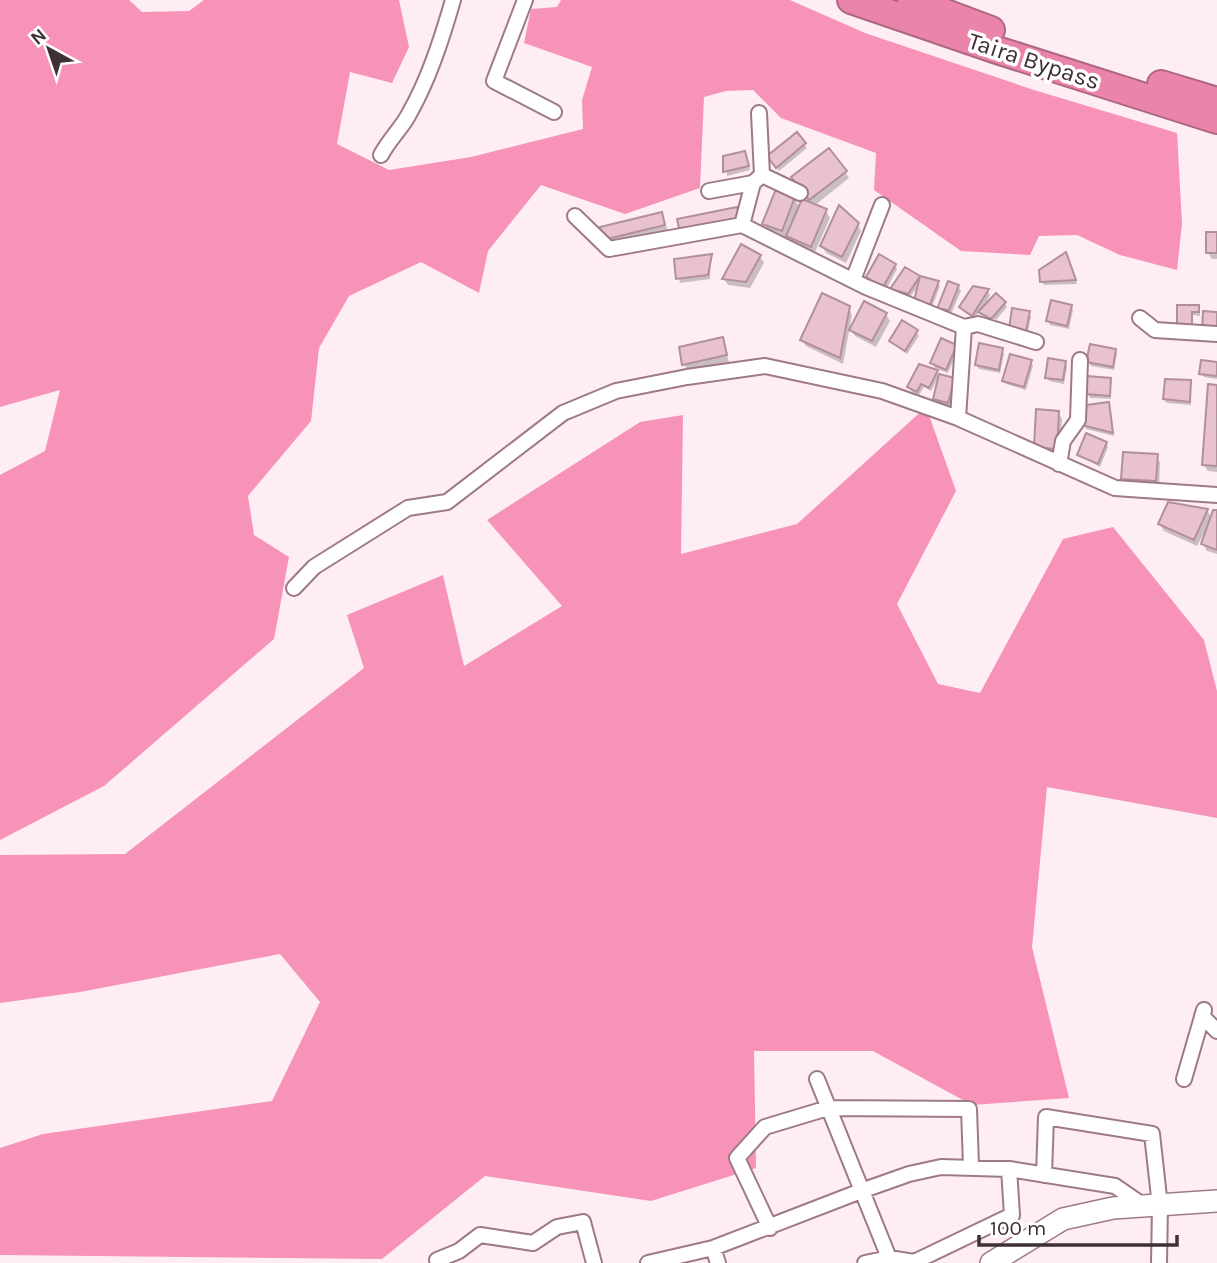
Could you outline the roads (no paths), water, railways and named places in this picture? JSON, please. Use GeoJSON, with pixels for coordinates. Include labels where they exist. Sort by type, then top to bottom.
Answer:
{"type":"FeatureCollection","features":[{"type":"Feature","properties":{"kind":"highway","name":"Taira Bypass"},"geometry":{"type":"LineString","coordinates":[[851,0],[1217,120]]}},
{"type":"Feature","properties":{"kind":"highway","name":"Taira Bypass"},"geometry":{"type":"LineString","coordinates":[[911,0],[987,28],[1217,101]]}},
{"type":"Feature","properties":{"kind":"street"},"geometry":{"type":"LineString","coordinates":[[381,155],[392,134],[408,116],[441,39],[453,0]]}},
{"type":"Feature","properties":{"kind":"street"},"geometry":{"type":"LineString","coordinates":[[525,0],[494,81],[554,112]]}},
{"type":"Feature","properties":{"kind":"street"},"geometry":{"type":"LineString","coordinates":[[742,225],[757,179],[759,113]]}},
{"type":"Feature","properties":{"kind":"street"},"geometry":{"type":"LineString","coordinates":[[709,191],[757,179],[800,193]]}},
{"type":"Feature","properties":{"kind":"street"},"geometry":{"type":"LineString","coordinates":[[853,280],[882,205]]}},
{"type":"Feature","properties":{"kind":"street"},"geometry":{"type":"LineString","coordinates":[[575,216],[608,249],[742,225],[853,280],[964,327],[978,324],[1036,342]]}},
{"type":"Feature","properties":{"kind":"street"},"geometry":{"type":"LineString","coordinates":[[1140,318],[1155,330],[1217,334]]}},
{"type":"Feature","properties":{"kind":"street"},"geometry":{"type":"LineString","coordinates":[[958,418],[964,327]]}},
{"type":"Feature","properties":{"kind":"street"},"geometry":{"type":"LineString","coordinates":[[1059,464],[1063,441],[1078,419],[1080,360]]}},
{"type":"Feature","properties":{"kind":"street"},"geometry":{"type":"LineString","coordinates":[[295,588],[314,567],[408,508],[447,502],[562,413],[616,391],[765,366],[882,391],[958,418],[1115,488],[1217,495]]}},
{"type":"Feature","properties":{"kind":"street"},"geometry":{"type":"LineString","coordinates":[[1184,1079],[1203,1013],[1217,1031]]}},
{"type":"Feature","properties":{"kind":"street"},"geometry":{"type":"LineString","coordinates":[[817,1079],[888,1258]]}},
{"type":"Feature","properties":{"kind":"street"},"geometry":{"type":"LineString","coordinates":[[770,1228],[737,1158],[765,1127],[828,1108],[969,1109],[971,1166]]}},
{"type":"Feature","properties":{"kind":"street"},"geometry":{"type":"LineString","coordinates":[[1044,1175],[1046,1117],[1152,1133],[1153,1207],[1159,1263]]}},
{"type":"Feature","properties":{"kind":"street"},"geometry":{"type":"LineString","coordinates":[[648,1263],[713,1248],[920,1171],[971,1166],[1009,1169],[1115,1186],[1153,1207]]}},
{"type":"Feature","properties":{"kind":"street"},"geometry":{"type":"LineString","coordinates":[[865,1263],[888,1258],[914,1262],[1012,1214],[1009,1169]]}},
{"type":"Feature","properties":{"kind":"street"},"geometry":{"type":"LineString","coordinates":[[991,1263],[1063,1219],[1113,1208],[1217,1201]]}},
{"type":"Feature","properties":{"kind":"street"},"geometry":{"type":"LineString","coordinates":[[438,1263],[437,1260],[459,1251],[480,1235],[533,1243],[557,1227],[583,1222],[594,1263]]}},
{"type":"Feature","properties":{"kind":"street"},"geometry":{"type":"LineString","coordinates":[[713,1248],[718,1263]]}}]}
